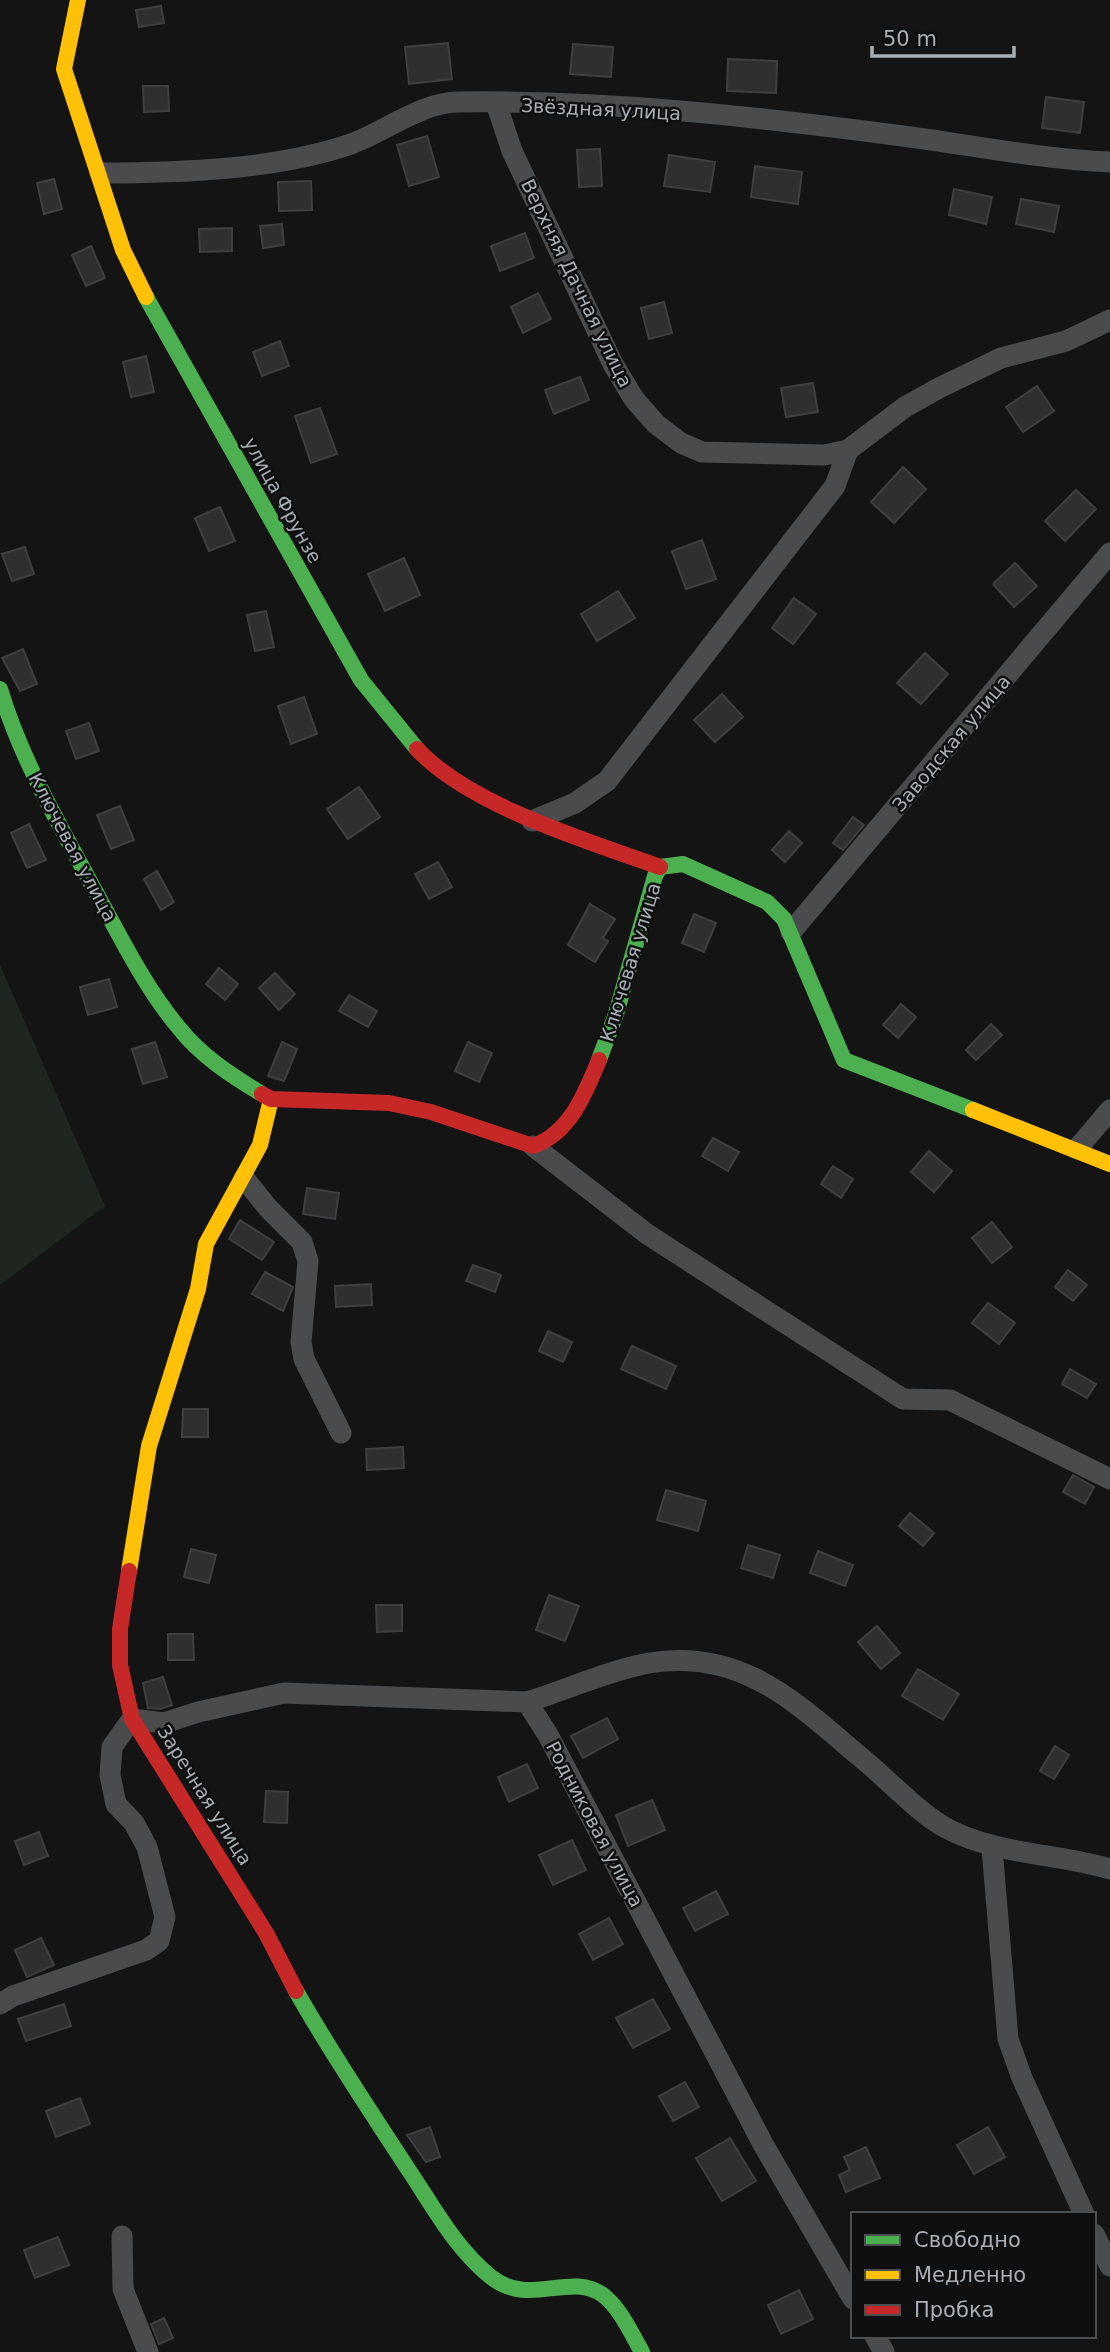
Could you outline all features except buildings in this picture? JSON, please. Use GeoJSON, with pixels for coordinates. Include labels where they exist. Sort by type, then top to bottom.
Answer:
{"type":"FeatureCollection","features":[{"type":"Feature","properties":{"kind":"street","name":"улица Фрунзе"},"geometry":{"type":"LineString","coordinates":[[78,0],[64,69],[133,273],[361,680],[401,732],[427,760],[532,821],[660,867]]}},
{"type":"Feature","properties":{"kind":"street","name":"Звёздная улица"},"geometry":{"type":"LineString","coordinates":[[100,173],[230,167],[302,156],[349,144],[424,111],[454,102],[654,110],[860,130],[1110,162]]}},
{"type":"Feature","properties":{"kind":"street","name":"Верхняя Дачная улица"},"geometry":{"type":"LineString","coordinates":[[496,103],[512,151],[613,363],[634,399],[656,424],[681,443],[702,452],[824,455],[849,450],[905,408],[939,388],[1001,358],[1066,341],[1110,320]]}},
{"type":"Feature","properties":{"kind":"street"},"geometry":{"type":"LineString","coordinates":[[532,821],[575,803],[607,780],[835,486],[849,450]]}},
{"type":"Feature","properties":{"kind":"street","name":"Заводская улица"},"geometry":{"type":"LineString","coordinates":[[792,932],[1110,553]]}},
{"type":"Feature","properties":{"kind":"street","name":"Ключевая улица"},"geometry":{"type":"LineString","coordinates":[[0,689],[13,732],[51,810],[125,945],[179,1029],[228,1074],[271,1099],[389,1103],[431,1112],[533,1146],[647,1234],[903,1399],[950,1401],[1110,1479]]}},
{"type":"Feature","properties":{"kind":"street","name":"Ключевая улица"},"geometry":{"type":"LineString","coordinates":[[533,1146],[558,1133],[585,1095],[602,1056],[655,876],[660,867],[683,864],[767,902],[792,932],[844,1060],[1110,1164]]}},
{"type":"Feature","properties":{"kind":"street","name":"Заречная улица"},"geometry":{"type":"LineString","coordinates":[[271,1099],[260,1145],[206,1244],[198,1289],[149,1446],[120,1629],[120,1665],[132,1719],[266,1933],[369,2114],[425,2198],[479,2267],[507,2290],[523,2293],[573,2287],[593,2289],[611,2302],[642,2352]]}},
{"type":"Feature","properties":{"kind":"street"},"geometry":{"type":"LineString","coordinates":[[1077,1149],[1110,1110]]}},
{"type":"Feature","properties":{"kind":"street"},"geometry":{"type":"LineString","coordinates":[[244,1178],[268,1208],[302,1242],[308,1261],[301,1342],[304,1359],[341,1433]]}},
{"type":"Feature","properties":{"kind":"street"},"geometry":{"type":"LineString","coordinates":[[0,2004],[13,1996],[146,1950],[159,1941],[164,1917],[147,1847],[134,1823],[116,1804],[110,1775],[112,1747],[132,1719],[164,1723],[198,1712],[284,1693],[527,1702],[649,1663],[702,1662],[754,1676],[811,1713],[943,1826],[992,1848],[1082,1860],[1110,1869]]}},
{"type":"Feature","properties":{"kind":"street","name":"Родниковая улица"},"geometry":{"type":"LineString","coordinates":[[527,1702],[548,1735],[763,2144],[851,2296]]}},
{"type":"Feature","properties":{"kind":"street"},"geometry":{"type":"LineString","coordinates":[[992,1848],[1008,2039],[1027,2091],[1083,2212]]}},
{"type":"Feature","properties":{"kind":"street"},"geometry":{"type":"LineString","coordinates":[[122,2236],[123,2289],[148,2352]]}},
{"type":"Feature","properties":{"kind":"street"},"geometry":{"type":"LineString","coordinates":[[1096,2238],[1110,2266]]}},
{"type":"Feature","properties":{"kind":"shaded area"},"geometry":{"type":"Polygon","coordinates":[[[0,965],[105,1206],[0,1285],[0,965]]]}},
{"type":"Feature","properties":{"kind":"traffic: fast"},"geometry":{"type":"LineString","coordinates":[[146,297],[361,680],[417,749]]}},
{"type":"Feature","properties":{"kind":"traffic: fast"},"geometry":{"type":"LineString","coordinates":[[0,689],[18,740],[41,790],[154,995],[197,1048],[228,1073],[262,1094]]}},
{"type":"Feature","properties":{"kind":"traffic: fast"},"geometry":{"type":"LineString","coordinates":[[599,1060],[616,1014],[655,876],[660,867],[683,864],[767,902],[784,919],[844,1060],[973,1110]]}},
{"type":"Feature","properties":{"kind":"traffic: fast"},"geometry":{"type":"LineString","coordinates":[[296,1991],[337,2060],[437,2214],[478,2266],[506,2286],[520,2290],[577,2286],[603,2295],[620,2314],[642,2352]]}},
{"type":"Feature","properties":{"kind":"traffic: slow"},"geometry":{"type":"LineString","coordinates":[[78,0],[64,69],[123,250],[146,297]]}},
{"type":"Feature","properties":{"kind":"traffic: slow"},"geometry":{"type":"LineString","coordinates":[[129,1571],[149,1446],[198,1289],[206,1244],[260,1145],[271,1099]]}},
{"type":"Feature","properties":{"kind":"traffic: slow"},"geometry":{"type":"LineString","coordinates":[[973,1110],[1110,1164]]}},
{"type":"Feature","properties":{"kind":"traffic: jam"},"geometry":{"type":"LineString","coordinates":[[417,749],[467,788],[498,805],[531,820],[660,867]]}},
{"type":"Feature","properties":{"kind":"traffic: jam"},"geometry":{"type":"LineString","coordinates":[[262,1094],[271,1099],[389,1103],[431,1112],[533,1146],[557,1132],[575,1111],[599,1060]]}},
{"type":"Feature","properties":{"kind":"traffic: jam"},"geometry":{"type":"LineString","coordinates":[[129,1571],[120,1629],[120,1665],[132,1719],[266,1933],[296,1991]]}}]}
